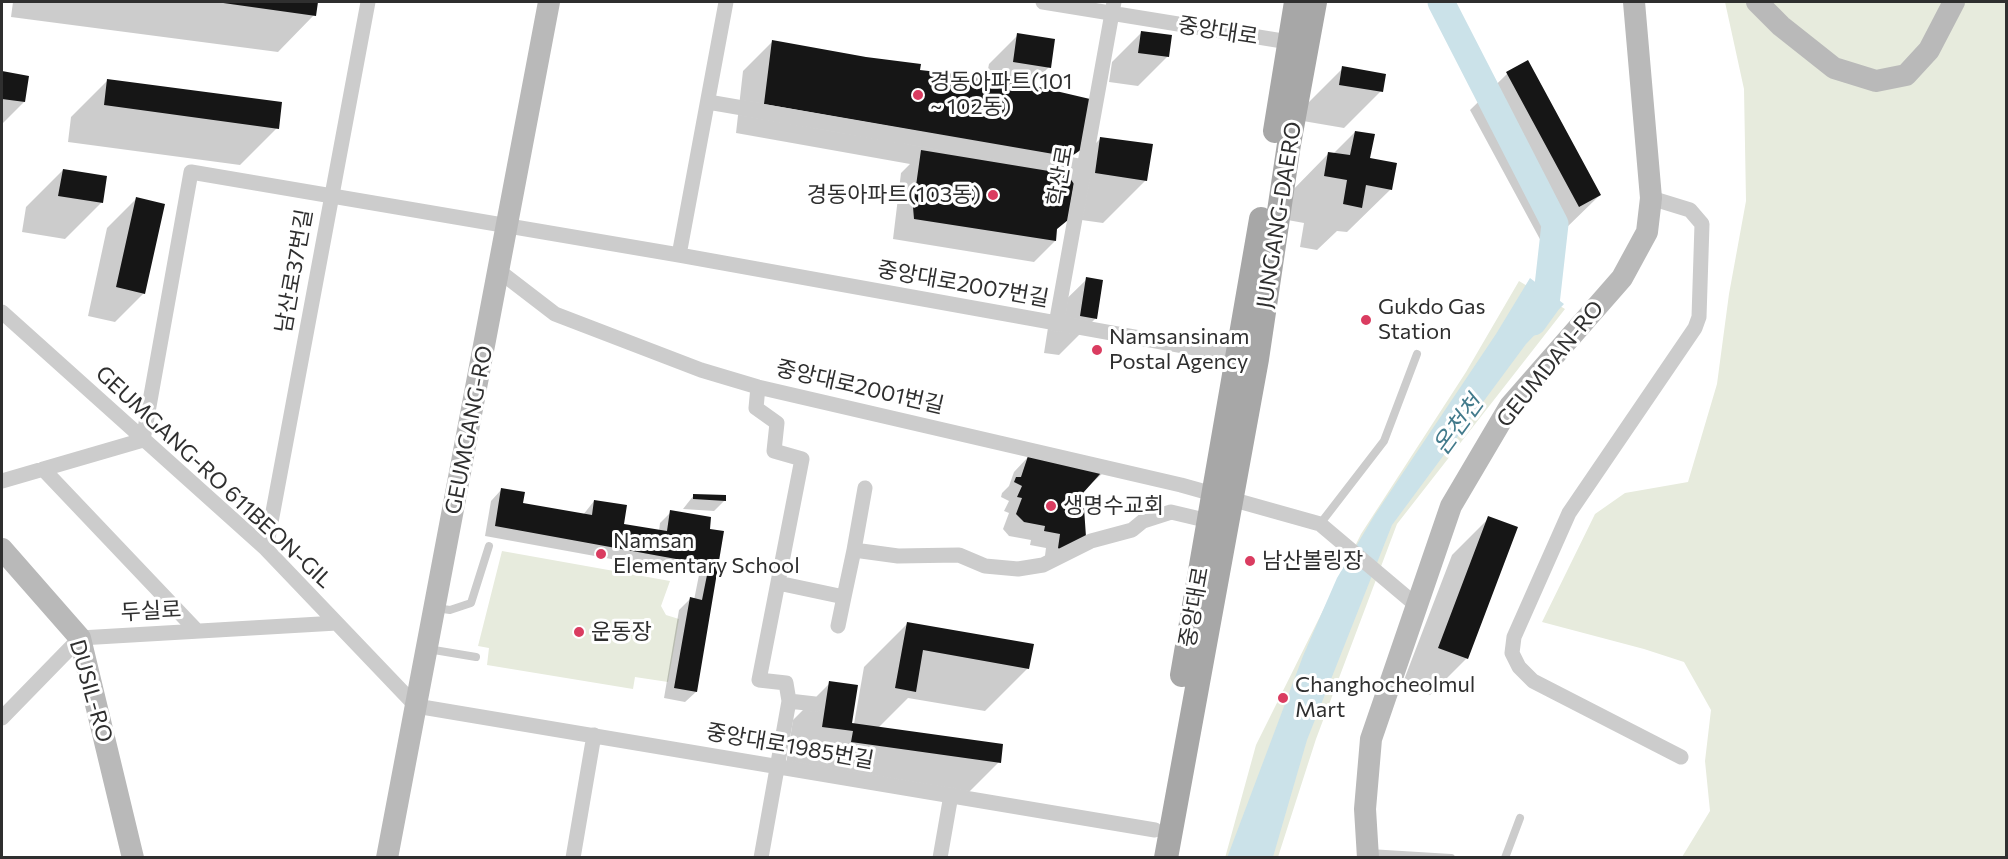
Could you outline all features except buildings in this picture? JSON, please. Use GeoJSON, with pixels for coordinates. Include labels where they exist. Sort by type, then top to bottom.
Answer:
{"type":"FeatureCollection","features":[{"type":"Feature","properties":{"kind":"main road","name":"JUNGANG-DAERO"},"geometry":{"type":"LineString","coordinates":[[1166,858],[1222,497],[1289,144],[1298,44],[1296,2]]}},
{"type":"Feature","properties":{"kind":"main road","name":"JUNGANG-DAERO"},"geometry":{"type":"LineString","coordinates":[[1298,44],[1315,2]]}},
{"type":"Feature","properties":{"kind":"main road","name":"중앙대로"},"geometry":{"type":"LineString","coordinates":[[1150,858],[1209,521],[1222,497]]}},
{"type":"Feature","properties":{"kind":"street","name":"남산로37번길"},"geometry":{"type":"LineString","coordinates":[[266,549],[368,2]]}},
{"type":"Feature","properties":{"kind":"street","name":"GEUMGANG-RO"},"geometry":{"type":"LineString","coordinates":[[387,858],[549,2]]}},
{"type":"Feature","properties":{"kind":"street"},"geometry":{"type":"LineString","coordinates":[[680,255],[726,2]]}},
{"type":"Feature","properties":{"kind":"street","name":"중앙대로"},"geometry":{"type":"LineString","coordinates":[[1043,2],[1113,7],[1298,44]]}},
{"type":"Feature","properties":{"kind":"street","name":"GEUMDAN-RO"},"geometry":{"type":"LineString","coordinates":[[1368,855],[1365,809],[1371,739],[1451,506],[1510,406],[1622,278],[1647,232],[1651,198],[1634,2]]}},
{"type":"Feature","properties":{"kind":"street"},"geometry":{"type":"LineString","coordinates":[[1757,2],[1780,26],[1834,68],[1876,81],[1906,75],[1929,50],[1954,2]]}},
{"type":"Feature","properties":{"kind":"street","name":"학산로"},"geometry":{"type":"LineString","coordinates":[[1056,324],[1113,7]]}},
{"type":"Feature","properties":{"kind":"street"},"geometry":{"type":"LineString","coordinates":[[708,102],[1084,167]]}},
{"type":"Feature","properties":{"kind":"street","name":"중앙대로2007번길"},"geometry":{"type":"LineString","coordinates":[[143,440],[191,172],[680,255],[1248,358]]}},
{"type":"Feature","properties":{"kind":"street"},"geometry":{"type":"LineString","coordinates":[[1651,198],[1690,210],[1702,224],[1699,316],[1695,328],[1569,513],[1514,637],[1512,653],[1519,667],[1533,681],[1681,756]]}},
{"type":"Feature","properties":{"kind":"street","name":"중앙대로2001번길"},"geometry":{"type":"LineString","coordinates":[[499,271],[555,314],[701,370],[758,387],[1222,497]]}},
{"type":"Feature","properties":{"kind":"street","name":"GEUMGANG-RO 611BEON-GIL"},"geometry":{"type":"LineString","coordinates":[[2,312],[266,549],[416,706]]}},
{"type":"Feature","properties":{"kind":"street"},"geometry":{"type":"LineString","coordinates":[[758,387],[756,408],[777,423],[774,452],[802,459],[759,680],[786,683],[789,700],[760,858]]}},
{"type":"Feature","properties":{"kind":"street"},"geometry":{"type":"LineString","coordinates":[[2,481],[143,440]]}},
{"type":"Feature","properties":{"kind":"street"},"geometry":{"type":"LineString","coordinates":[[43,469],[197,631]]}},
{"type":"Feature","properties":{"kind":"street"},"geometry":{"type":"LineString","coordinates":[[838,626],[865,488]]}},
{"type":"Feature","properties":{"kind":"street"},"geometry":{"type":"LineString","coordinates":[[1222,497],[1320,524],[1416,605]]}},
{"type":"Feature","properties":{"kind":"street"},"geometry":{"type":"LineString","coordinates":[[854,550],[898,556],[958,555],[985,566],[1018,569],[1042,565],[1091,541],[1132,530],[1143,521],[1172,512],[1209,521]]}},
{"type":"Feature","properties":{"kind":"street","name":"DUSIL-RO"},"geometry":{"type":"LineString","coordinates":[[2,549],[80,638],[133,858]]}},
{"type":"Feature","properties":{"kind":"street"},"geometry":{"type":"LineString","coordinates":[[778,583],[844,597]]}},
{"type":"Feature","properties":{"kind":"street","name":"두실로"},"geometry":{"type":"LineString","coordinates":[[80,638],[337,623]]}},
{"type":"Feature","properties":{"kind":"street"},"geometry":{"type":"LineString","coordinates":[[2,718],[80,638]]}},
{"type":"Feature","properties":{"kind":"street"},"geometry":{"type":"LineString","coordinates":[[789,700],[815,704]]}},
{"type":"Feature","properties":{"kind":"street","name":"중앙대로1985번길"},"geometry":{"type":"LineString","coordinates":[[416,706],[1155,830]]}},
{"type":"Feature","properties":{"kind":"street"},"geometry":{"type":"LineString","coordinates":[[573,858],[594,735]]}},
{"type":"Feature","properties":{"kind":"street"},"geometry":{"type":"LineString","coordinates":[[940,858],[951,795]]}},
{"type":"Feature","properties":{"kind":"lane"},"geometry":{"type":"LineString","coordinates":[[1320,524],[1384,441],[1417,354]]}},
{"type":"Feature","properties":{"kind":"lane"},"geometry":{"type":"LineString","coordinates":[[435,608],[450,610],[471,603],[489,546]]}},
{"type":"Feature","properties":{"kind":"lane"},"geometry":{"type":"LineString","coordinates":[[427,649],[476,657]]}},
{"type":"Feature","properties":{"kind":"lane"},"geometry":{"type":"LineString","coordinates":[[1506,858],[1520,818]]}},
{"type":"Feature","properties":{"kind":"lane"},"geometry":{"type":"LineString","coordinates":[[1368,855],[1451,858]]}},
{"type":"Feature","properties":{"kind":"shaded area"},"geometry":{"type":"Polygon","coordinates":[[[1725,2],[2006,2],[2006,857],[1682,857],[1710,811],[1705,761],[1711,710],[1684,662],[1542,622],[1595,514],[1625,493],[1688,482],[1717,384],[1729,294],[1746,201],[1744,89],[1725,2]]]}},
{"type":"Feature","properties":{"kind":"shaded area","name":"온천천"},"geometry":{"type":"Polygon","coordinates":[[[1519,281],[1565,309],[1397,524],[1316,739],[1278,857],[1225,858],[1256,745],[1361,534],[1466,372],[1519,281]]]}},
{"type":"Feature","properties":{"kind":"shaded area","name":"운동장"},"geometry":{"type":"Polygon","coordinates":[[[502,551],[670,581],[661,606],[666,615],[679,619],[668,682],[635,677],[633,689],[487,665],[489,648],[478,646],[502,551]]]}},
{"type":"Feature","properties":{"kind":"water","name":"온천천"},"geometry":{"type":"Polygon","coordinates":[[[1530,278],[1564,304],[1526,344],[1392,525],[1307,740],[1273,857],[1227,858],[1303,656],[1337,578],[1374,516],[1496,334],[1530,278]]]}},
{"type":"Feature","properties":{"kind":"waterway","name":"온천천"},"geometry":{"type":"LineString","coordinates":[[1441,2],[1555,224],[1546,304],[1533,322]]}},
{"type":"Feature","properties":{"kind":"place","name":"경동아파트(101 ~ 102동)"},"geometry":{"type":"Point","coordinates":[918,95]}},
{"type":"Feature","properties":{"kind":"place","name":"경동아파트(103동)"},"geometry":{"type":"Point","coordinates":[993,195]}},
{"type":"Feature","properties":{"kind":"place","name":"Gukdo Gas Station"},"geometry":{"type":"Point","coordinates":[1366,320]}},
{"type":"Feature","properties":{"kind":"place","name":"Namsansinam Postal Agency"},"geometry":{"type":"Point","coordinates":[1097,350]}},
{"type":"Feature","properties":{"kind":"place","name":"생명수교회"},"geometry":{"type":"Point","coordinates":[1051,506]}},
{"type":"Feature","properties":{"kind":"place","name":"Namsan Elementary School"},"geometry":{"type":"Point","coordinates":[601,554]}},
{"type":"Feature","properties":{"kind":"place","name":"남산볼링장"},"geometry":{"type":"Point","coordinates":[1250,561]}},
{"type":"Feature","properties":{"kind":"place","name":"운동장"},"geometry":{"type":"Point","coordinates":[579,632]}},
{"type":"Feature","properties":{"kind":"place","name":"Changhocheolmul Mart"},"geometry":{"type":"Point","coordinates":[1283,698]}}]}
